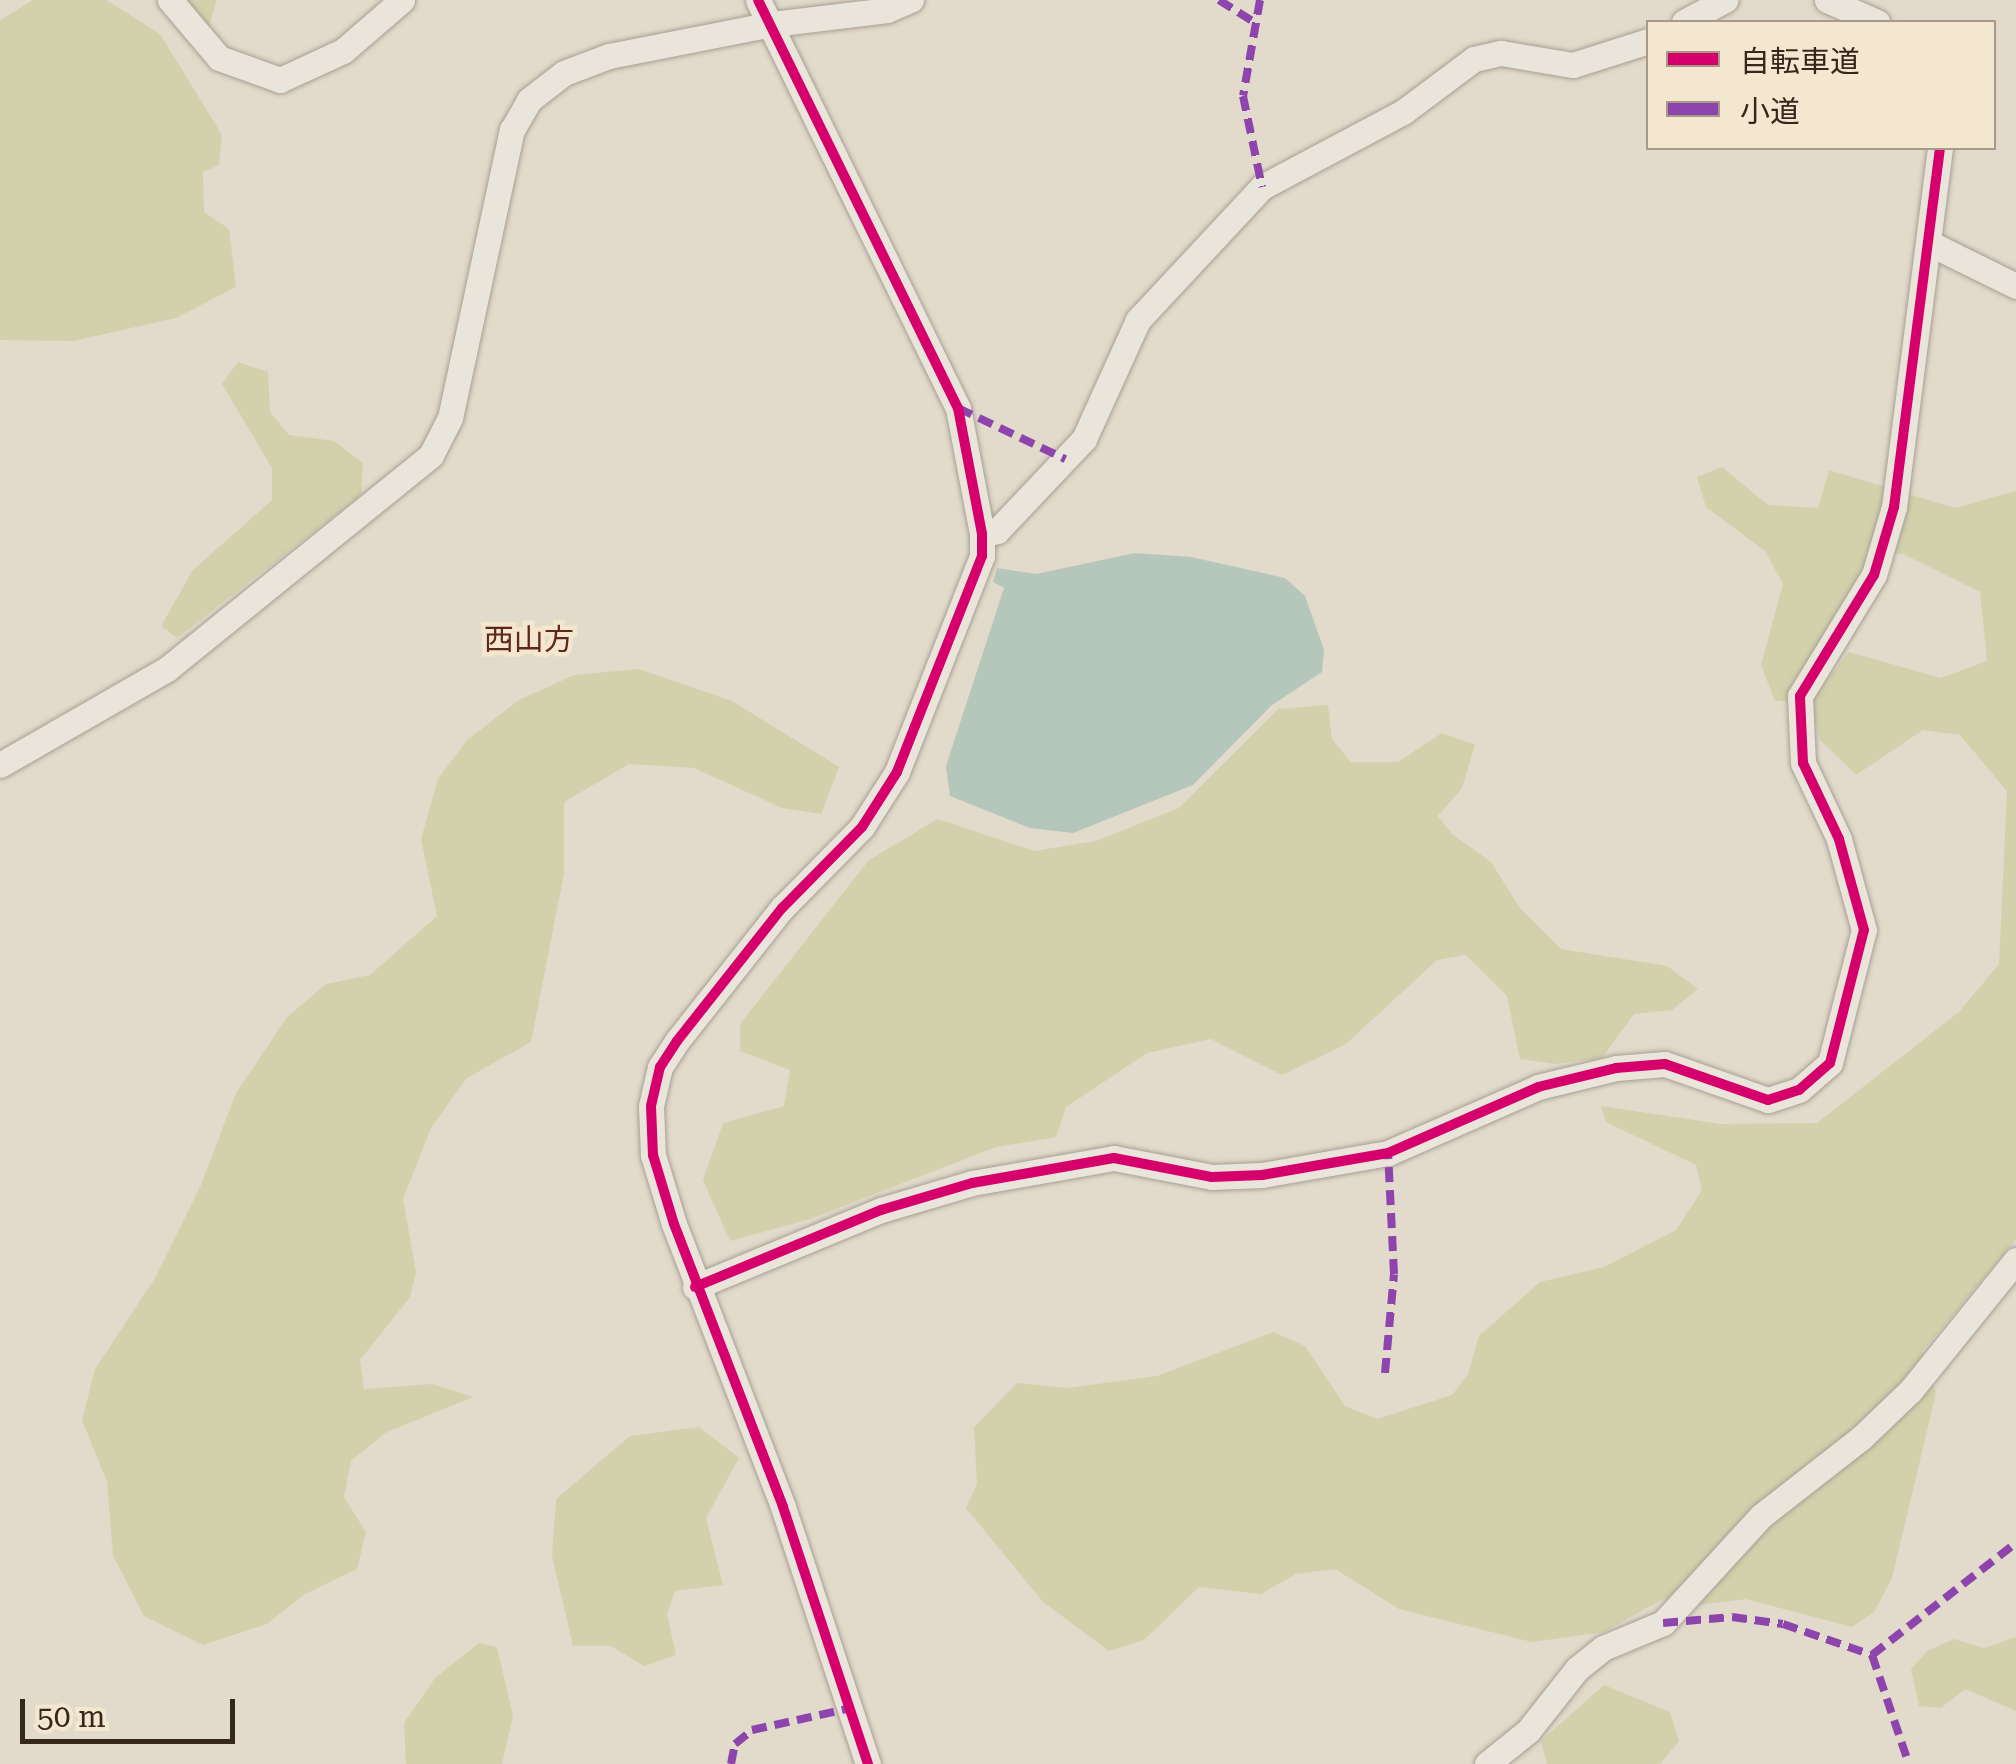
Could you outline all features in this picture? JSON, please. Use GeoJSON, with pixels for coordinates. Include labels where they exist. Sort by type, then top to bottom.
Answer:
{"type":"FeatureCollection","features":[{"type":"Feature","properties":{"kind":"street"},"geometry":{"type":"LineString","coordinates":[[170,0],[219,58],[280,80],[343,52],[402,0]]}},
{"type":"Feature","properties":{"kind":"street"},"geometry":{"type":"LineString","coordinates":[[758,0],[958,408],[982,545],[897,772],[862,827],[782,908],[660,1067],[651,1106],[653,1155],[695,1287],[783,1507],[868,1764]]}},
{"type":"Feature","properties":{"kind":"street"},"geometry":{"type":"LineString","coordinates":[[0,765],[166,669],[431,454],[450,418],[512,130],[528,100],[564,73],[609,56],[772,24],[887,10],[911,0]]}},
{"type":"Feature","properties":{"kind":"street"},"geometry":{"type":"LineString","coordinates":[[1688,20],[1724,0]]}},
{"type":"Feature","properties":{"kind":"street"},"geometry":{"type":"LineString","coordinates":[[1827,0],[1872,20]]}},
{"type":"Feature","properties":{"kind":"street"},"geometry":{"type":"LineString","coordinates":[[982,545],[1084,439],[1138,320],[1262,187],[1402,112],[1474,59],[1501,53],[1573,65],[1646,42]]}},
{"type":"Feature","properties":{"kind":"street"},"geometry":{"type":"LineString","coordinates":[[695,1287],[881,1210],[972,1183],[1114,1158],[1212,1177],[1388,1153],[1488,1106],[1616,1068],[1665,1064],[1768,1100],[1809,1081],[1830,1063],[1864,930],[1840,839],[1802,763],[1800,696],[1874,575],[1894,507],[1912,329],[1931,244],[1940,150]]}},
{"type":"Feature","properties":{"kind":"street"},"geometry":{"type":"LineString","coordinates":[[1931,244],[2016,286]]}},
{"type":"Feature","properties":{"kind":"street"},"geometry":{"type":"LineString","coordinates":[[1487,1764],[1528,1731],[1577,1669],[1603,1648],[1662,1623],[1762,1516],[1861,1438],[1911,1390],[2016,1260]]}},
{"type":"Feature","properties":{"kind":"shaded area"},"geometry":{"type":"Polygon","coordinates":[[[33,0],[106,0],[160,34],[222,135],[219,165],[203,172],[204,212],[229,229],[236,287],[176,318],[73,341],[0,340],[0,20],[33,0]]]}},
{"type":"Feature","properties":{"kind":"shaded area"},"geometry":{"type":"Polygon","coordinates":[[[182,0],[217,0],[208,28],[182,0]]]}},
{"type":"Feature","properties":{"kind":"shaded area"},"geometry":{"type":"Polygon","coordinates":[[[238,362],[268,372],[270,412],[289,435],[334,441],[363,463],[361,495],[177,638],[161,626],[193,570],[272,500],[272,468],[222,384],[238,362]]]}},
{"type":"Feature","properties":{"kind":"shaded area"},"geometry":{"type":"Polygon","coordinates":[[[1722,467],[1768,505],[1818,508],[1829,470],[1955,508],[2016,491],[2016,1239],[1922,1352],[1936,1393],[1892,1578],[1874,1612],[1852,1627],[1746,1599],[1699,1605],[1663,1599],[1604,1632],[1532,1642],[1399,1609],[1335,1569],[1296,1574],[1261,1594],[1199,1587],[1144,1640],[1109,1651],[1043,1602],[966,1508],[977,1484],[974,1427],[1017,1383],[1068,1388],[1157,1376],[1273,1332],[1305,1346],[1345,1406],[1377,1419],[1452,1395],[1468,1374],[1479,1336],[1540,1282],[1604,1267],[1676,1230],[1702,1190],[1696,1165],[1606,1122],[1601,1106],[1721,1124],[1817,1123],[1959,1012],[1999,964],[2007,791],[1960,735],[1923,730],[1856,775],[1820,740],[1810,702],[1849,652],[1941,678],[1987,661],[1980,592],[1903,554],[1868,552],[1853,592],[1788,701],[1775,701],[1761,665],[1783,584],[1765,551],[1706,507],[1697,477],[1722,467]]]}},
{"type":"Feature","properties":{"kind":"shaded area"},"geometry":{"type":"Polygon","coordinates":[[[1135,553],[1191,557],[1285,578],[1305,596],[1324,650],[1322,672],[1272,705],[1193,785],[1073,833],[1030,828],[950,796],[946,766],[1004,588],[993,582],[997,568],[1036,574],[1135,553]]]}},
{"type":"Feature","properties":{"kind":"shaded area"},"geometry":{"type":"Polygon","coordinates":[[[639,669],[732,701],[839,767],[821,814],[782,808],[694,768],[629,764],[564,802],[564,874],[531,1042],[467,1078],[431,1128],[403,1199],[416,1272],[410,1297],[360,1360],[364,1389],[432,1384],[473,1397],[385,1433],[351,1461],[344,1497],[366,1532],[357,1569],[305,1594],[267,1624],[203,1645],[144,1616],[113,1555],[107,1482],[82,1420],[95,1369],[155,1278],[201,1185],[236,1093],[287,1017],[326,984],[370,975],[437,916],[421,839],[438,779],[467,740],[519,700],[574,675],[639,669]]]}},
{"type":"Feature","properties":{"kind":"shaded area"},"geometry":{"type":"Polygon","coordinates":[[[1328,705],[1332,739],[1351,762],[1398,762],[1442,733],[1475,745],[1462,788],[1438,816],[1452,834],[1491,862],[1520,908],[1561,949],[1667,966],[1698,989],[1672,1010],[1634,1014],[1602,1058],[1555,1064],[1520,1059],[1507,996],[1466,955],[1437,960],[1346,1044],[1282,1075],[1211,1039],[1147,1053],[1066,1107],[1056,1137],[996,1147],[810,1219],[730,1241],[703,1180],[723,1123],[784,1106],[790,1070],[740,1051],[740,1024],[869,860],[938,819],[1034,851],[1096,841],[1179,808],[1278,709],[1328,705]]]}},
{"type":"Feature","properties":{"kind":"shaded area"},"geometry":{"type":"Polygon","coordinates":[[[699,1427],[739,1458],[706,1518],[723,1585],[675,1591],[667,1614],[676,1655],[644,1666],[611,1646],[573,1646],[552,1556],[556,1499],[630,1436],[699,1427]]]}},
{"type":"Feature","properties":{"kind":"shaded area"},"geometry":{"type":"Polygon","coordinates":[[[2016,1637],[2016,1711],[1965,1689],[1941,1708],[1919,1706],[1911,1669],[1927,1651],[1954,1639],[1984,1648],[2016,1637]]]}},
{"type":"Feature","properties":{"kind":"shaded area"},"geometry":{"type":"Polygon","coordinates":[[[479,1643],[497,1647],[513,1716],[502,1764],[406,1764],[404,1723],[435,1678],[479,1643]]]}},
{"type":"Feature","properties":{"kind":"shaded area"},"geometry":{"type":"Polygon","coordinates":[[[1604,1685],[1670,1712],[1679,1741],[1660,1764],[1547,1764],[1541,1741],[1604,1685]]]}},
{"type":"Feature","properties":{"kind":"marked path"},"geometry":{"type":"LineString","coordinates":[[1219,0],[1254,22]]}},
{"type":"Feature","properties":{"kind":"marked path"},"geometry":{"type":"LineString","coordinates":[[1260,0],[1243,96],[1262,187]]}},
{"type":"Feature","properties":{"kind":"marked path"},"geometry":{"type":"LineString","coordinates":[[958,408],[1065,459]]}},
{"type":"Feature","properties":{"kind":"marked path"},"geometry":{"type":"LineString","coordinates":[[1385,1373],[1394,1274],[1388,1153]]}},
{"type":"Feature","properties":{"kind":"marked path"},"geometry":{"type":"LineString","coordinates":[[1663,1623],[1732,1617],[1783,1624],[1872,1655],[2016,1543]]}},
{"type":"Feature","properties":{"kind":"marked path"},"geometry":{"type":"LineString","coordinates":[[1872,1655],[1909,1764]]}},
{"type":"Feature","properties":{"kind":"marked path"},"geometry":{"type":"LineString","coordinates":[[731,1764],[735,1744],[752,1730],[851,1708]]}},
{"type":"Feature","properties":{"kind":"cycle path"},"geometry":{"type":"LineString","coordinates":[[758,0],[958,408],[982,534],[982,556],[897,772],[862,827],[782,908],[677,1041],[660,1067],[651,1106],[653,1155],[674,1224],[783,1507],[868,1764]]}},
{"type":"Feature","properties":{"kind":"cycle path"},"geometry":{"type":"LineString","coordinates":[[695,1287],[881,1210],[972,1183],[1114,1158],[1212,1177],[1262,1175],[1388,1153],[1538,1087],[1616,1068],[1665,1064],[1768,1100],[1799,1090],[1830,1063],[1864,930],[1839,839],[1803,763],[1800,696],[1874,575],[1894,507],[1940,150]]}},
{"type":"Feature","properties":{"kind":"district","name":"西山方"},"geometry":{"type":"Point","coordinates":[529,640]}}]}
